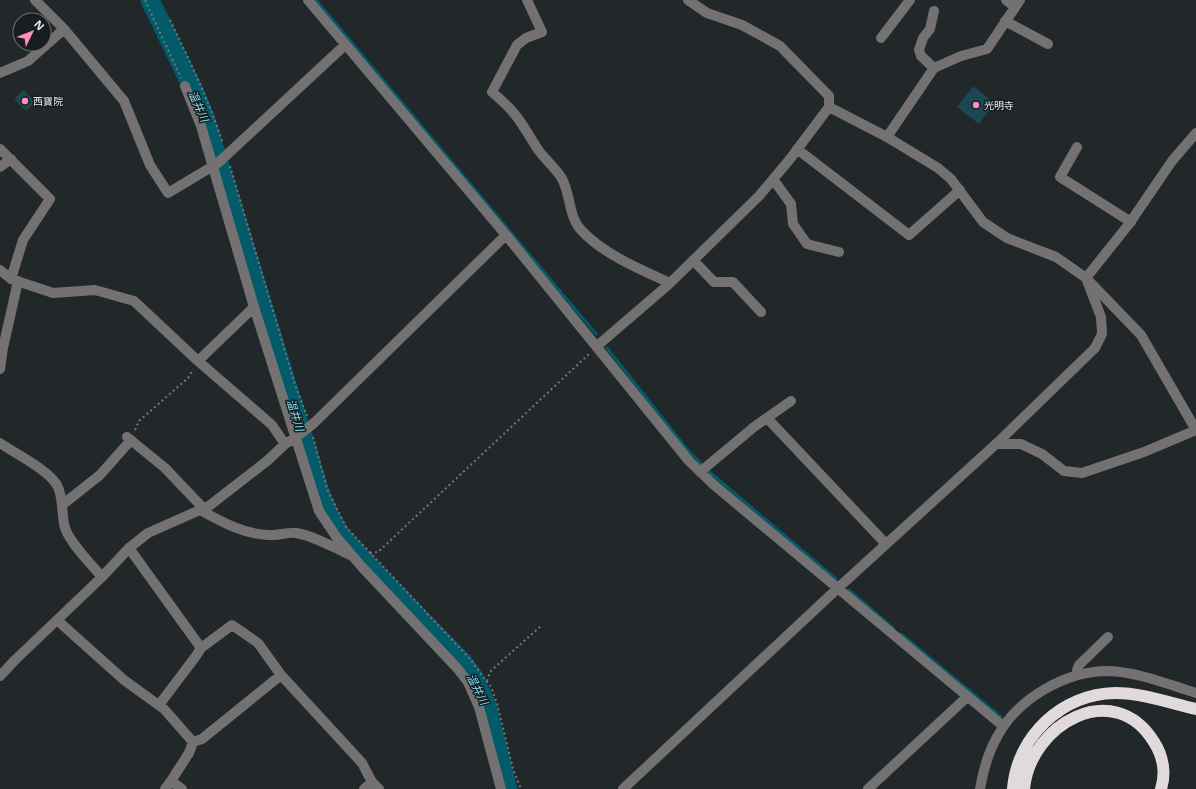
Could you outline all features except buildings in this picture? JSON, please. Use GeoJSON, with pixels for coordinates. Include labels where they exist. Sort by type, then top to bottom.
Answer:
{"type":"FeatureCollection","features":[{"type":"Feature","properties":{"kind":"highway"},"geometry":{"type":"LineString","coordinates":[[1013,789],[1016,768],[1034,733],[1053,715],[1076,702],[1102,694],[1130,694],[1158,699],[1196,709]]}},
{"type":"Feature","properties":{"kind":"highway"},"geometry":{"type":"LineString","coordinates":[[1024,789],[1026,776],[1035,754],[1051,733],[1063,723],[1077,716],[1105,711],[1114,712],[1128,717],[1139,724],[1150,735],[1162,757],[1164,772],[1161,789]]}},
{"type":"Feature","properties":{"kind":"street"},"geometry":{"type":"LineString","coordinates":[[35,0],[64,29],[124,101],[150,165],[168,193],[213,168],[345,45]]}},
{"type":"Feature","properties":{"kind":"street"},"geometry":{"type":"LineString","coordinates":[[308,0],[506,235],[689,461],[700,472],[1003,726]]}},
{"type":"Feature","properties":{"kind":"street"},"geometry":{"type":"LineString","coordinates":[[527,0],[542,32],[526,38],[517,45],[492,92],[512,111],[539,151],[561,177],[567,192],[574,220],[581,230],[610,253],[639,269],[670,283]]}},
{"type":"Feature","properties":{"kind":"street"},"geometry":{"type":"LineString","coordinates":[[597,346],[670,283],[759,196],[829,107],[829,96],[780,46],[742,26],[706,13],[688,0]]}},
{"type":"Feature","properties":{"kind":"street"},"geometry":{"type":"LineString","coordinates":[[881,38],[910,0]]}},
{"type":"Feature","properties":{"kind":"street"},"geometry":{"type":"LineString","coordinates":[[887,138],[934,68],[961,56],[987,49],[1018,3],[1006,0]]}},
{"type":"Feature","properties":{"kind":"street"},"geometry":{"type":"LineString","coordinates":[[934,11],[930,29],[923,38],[920,50],[922,56],[934,68]]}},
{"type":"Feature","properties":{"kind":"street"},"geometry":{"type":"LineString","coordinates":[[1005,21],[1048,44]]}},
{"type":"Feature","properties":{"kind":"street"},"geometry":{"type":"LineString","coordinates":[[0,73],[28,61],[64,29]]}},
{"type":"Feature","properties":{"kind":"street"},"geometry":{"type":"LineString","coordinates":[[185,86],[201,126],[254,307],[319,511],[336,538],[457,668],[468,682],[479,707],[501,789]]}},
{"type":"Feature","properties":{"kind":"street"},"geometry":{"type":"LineString","coordinates":[[829,107],[887,138],[938,168],[951,179],[983,222],[1007,238],[1056,257],[1086,278],[1142,335],[1196,430],[1144,452],[1082,473],[1064,471],[1042,454],[1021,444],[996,444]]}},
{"type":"Feature","properties":{"kind":"street"},"geometry":{"type":"LineString","coordinates":[[1086,278],[1131,222],[1172,161],[1196,132]]}},
{"type":"Feature","properties":{"kind":"street"},"geometry":{"type":"LineString","coordinates":[[1076,147],[1060,177],[1131,222]]}},
{"type":"Feature","properties":{"kind":"street"},"geometry":{"type":"LineString","coordinates":[[0,149],[50,199],[23,240],[14,280],[0,369]]}},
{"type":"Feature","properties":{"kind":"street"},"geometry":{"type":"LineString","coordinates":[[797,149],[909,235],[960,190]]}},
{"type":"Feature","properties":{"kind":"street"},"geometry":{"type":"LineString","coordinates":[[0,167],[11,159]]}},
{"type":"Feature","properties":{"kind":"street"},"geometry":{"type":"LineString","coordinates":[[772,179],[791,204],[793,224],[807,244],[839,252]]}},
{"type":"Feature","properties":{"kind":"street"},"geometry":{"type":"LineString","coordinates":[[0,676],[102,577],[129,548],[148,534],[209,506],[307,428],[506,235]]}},
{"type":"Feature","properties":{"kind":"street"},"geometry":{"type":"LineString","coordinates":[[693,260],[714,282],[733,282],[761,312]]}},
{"type":"Feature","properties":{"kind":"street"},"geometry":{"type":"LineString","coordinates":[[0,270],[14,280],[53,293],[95,290],[134,301],[198,362],[272,425],[285,444]]}},
{"type":"Feature","properties":{"kind":"street"},"geometry":{"type":"LineString","coordinates":[[623,789],[838,588],[996,444],[1095,348],[1102,334],[1100,317],[1086,278]]}},
{"type":"Feature","properties":{"kind":"street"},"geometry":{"type":"LineString","coordinates":[[198,362],[254,307]]}},
{"type":"Feature","properties":{"kind":"street"},"geometry":{"type":"LineString","coordinates":[[700,472],[766,418],[791,401]]}},
{"type":"Feature","properties":{"kind":"street"},"geometry":{"type":"LineString","coordinates":[[766,418],[886,544]]}},
{"type":"Feature","properties":{"kind":"street"},"geometry":{"type":"LineString","coordinates":[[62,505],[100,475],[129,438],[165,468],[202,509],[226,525],[249,533],[269,536],[295,533],[308,536],[353,556]]}},
{"type":"Feature","properties":{"kind":"street"},"geometry":{"type":"LineString","coordinates":[[0,443],[48,474],[57,486],[62,505],[65,527],[70,537],[102,577]]}},
{"type":"Feature","properties":{"kind":"street"},"geometry":{"type":"LineString","coordinates":[[129,548],[201,648]]}},
{"type":"Feature","properties":{"kind":"street"},"geometry":{"type":"LineString","coordinates":[[57,620],[124,680],[164,709],[193,742]]}},
{"type":"Feature","properties":{"kind":"street"},"geometry":{"type":"LineString","coordinates":[[158,706],[201,648],[232,625],[258,643],[281,675],[362,763],[376,786],[364,789]]}},
{"type":"Feature","properties":{"kind":"street"},"geometry":{"type":"LineString","coordinates":[[1078,675],[1077,670],[1079,665],[1108,637]]}},
{"type":"Feature","properties":{"kind":"street"},"geometry":{"type":"LineString","coordinates":[[980,789],[987,758],[996,737],[1003,726],[1016,711],[1029,700],[1044,690],[1078,675],[1107,671],[1127,673],[1156,680],[1196,694]]}},
{"type":"Feature","properties":{"kind":"street"},"geometry":{"type":"LineString","coordinates":[[193,742],[202,739],[281,675]]}},
{"type":"Feature","properties":{"kind":"street"},"geometry":{"type":"LineString","coordinates":[[868,789],[967,697]]}},
{"type":"Feature","properties":{"kind":"street"},"geometry":{"type":"LineString","coordinates":[[182,789],[168,785],[189,753],[193,742]]}},
{"type":"Feature","properties":{"kind":"path"},"geometry":{"type":"LineString","coordinates":[[145,0],[185,86]]}},
{"type":"Feature","properties":{"kind":"path"},"geometry":{"type":"LineString","coordinates":[[370,553],[378,552],[597,346]]}},
{"type":"Feature","properties":{"kind":"path"},"geometry":{"type":"LineString","coordinates":[[129,438],[139,421],[188,378],[198,362]]}},
{"type":"Feature","properties":{"kind":"path"},"geometry":{"type":"LineString","coordinates":[[487,681],[490,672],[542,625]]}},
{"type":"Feature","properties":{"kind":"waterway","name":"温井川"},"geometry":{"type":"LineString","coordinates":[[150,0],[194,91],[206,120],[321,495],[331,518],[341,535],[463,662],[473,676],[487,706],[508,789]]}},
{"type":"Feature","properties":{"kind":"waterway"},"geometry":{"type":"LineString","coordinates":[[316,0],[596,334]]}},
{"type":"Feature","properties":{"kind":"waterway"},"geometry":{"type":"LineString","coordinates":[[607,348],[686,448],[703,466]]}},
{"type":"Feature","properties":{"kind":"waterway"},"geometry":{"type":"LineString","coordinates":[[707,470],[836,579]]}},
{"type":"Feature","properties":{"kind":"waterway"},"geometry":{"type":"LineString","coordinates":[[849,590],[893,628]]}},
{"type":"Feature","properties":{"kind":"waterway"},"geometry":{"type":"LineString","coordinates":[[901,634],[1001,717]]}},
{"type":"Feature","properties":{"kind":"place","name":"西寶院"},"geometry":{"type":"Point","coordinates":[25,101]}},
{"type":"Feature","properties":{"kind":"place","name":"光明寺"},"geometry":{"type":"Point","coordinates":[976,105]}}]}
